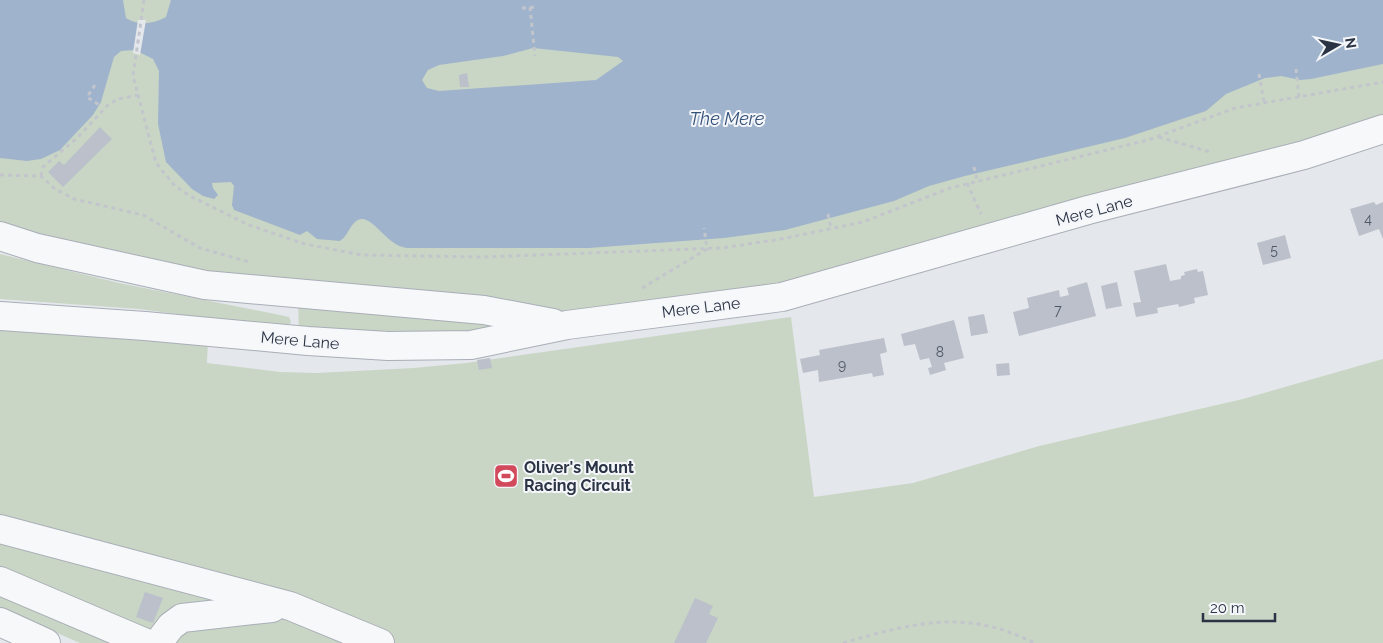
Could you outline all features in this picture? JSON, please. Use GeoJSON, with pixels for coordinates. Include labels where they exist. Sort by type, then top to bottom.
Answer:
{"type":"FeatureCollection","features":[{"type":"Feature","properties":{"kind":"street","name":"Mere Lane"},"geometry":{"type":"LineString","coordinates":[[0,316],[388,346],[471,345],[567,325],[782,297],[992,237],[1304,155],[1383,129]]}},
{"type":"Feature","properties":{"kind":"street"},"geometry":{"type":"LineString","coordinates":[[0,236],[37,248],[205,285],[484,310],[567,325]]}},
{"type":"Feature","properties":{"kind":"street"},"geometry":{"type":"LineString","coordinates":[[1,528],[290,606],[380,643]]}},
{"type":"Feature","properties":{"kind":"street"},"geometry":{"type":"LineString","coordinates":[[0,581],[146,643]]}},
{"type":"Feature","properties":{"kind":"street"},"geometry":{"type":"LineString","coordinates":[[158,643],[171,626],[182,618],[290,606]]}},
{"type":"Feature","properties":{"kind":"street"},"geometry":{"type":"LineString","coordinates":[[0,622],[46,643]]}},
{"type":"Feature","properties":{"kind":"path"},"geometry":{"type":"LineString","coordinates":[[144,0],[133,76],[156,163],[175,186],[208,206],[249,225],[305,244],[356,254],[403,257],[483,257],[707,249],[750,245],[830,229],[889,214],[926,196],[967,183],[1158,136],[1217,114],[1264,102],[1383,82]]}},
{"type":"Feature","properties":{"kind":"path"},"geometry":{"type":"LineString","coordinates":[[530,7],[535,56]]}},
{"type":"Feature","properties":{"kind":"path"},"geometry":{"type":"LineString","coordinates":[[522,8],[537,7]]}},
{"type":"Feature","properties":{"kind":"path"},"geometry":{"type":"LineString","coordinates":[[1296,69],[1299,97]]}},
{"type":"Feature","properties":{"kind":"path"},"geometry":{"type":"LineString","coordinates":[[1259,74],[1264,102]]}},
{"type":"Feature","properties":{"kind":"path"},"geometry":{"type":"LineString","coordinates":[[95,85],[87,97],[99,105]]}},
{"type":"Feature","properties":{"kind":"path"},"geometry":{"type":"LineString","coordinates":[[41,176],[45,166],[77,138],[108,105],[118,99],[138,95]]}},
{"type":"Feature","properties":{"kind":"path"},"geometry":{"type":"LineString","coordinates":[[1158,136],[1209,151],[1247,170]]}},
{"type":"Feature","properties":{"kind":"path"},"geometry":{"type":"LineString","coordinates":[[974,167],[977,180]]}},
{"type":"Feature","properties":{"kind":"path"},"geometry":{"type":"LineString","coordinates":[[0,175],[21,178],[41,176],[55,189],[74,199],[143,215],[200,248],[257,265]]}},
{"type":"Feature","properties":{"kind":"path"},"geometry":{"type":"LineString","coordinates":[[967,183],[992,237]]}},
{"type":"Feature","properties":{"kind":"path"},"geometry":{"type":"LineString","coordinates":[[828,214],[830,229]]}},
{"type":"Feature","properties":{"kind":"path"},"geometry":{"type":"LineString","coordinates":[[704,228],[707,249]]}},
{"type":"Feature","properties":{"kind":"path"},"geometry":{"type":"LineString","coordinates":[[633,293],[707,249]]}},
{"type":"Feature","properties":{"kind":"path"},"geometry":{"type":"LineString","coordinates":[[843,643],[923,624],[962,621],[1001,628],[1034,643]]}},
{"type":"Feature","properties":{"kind":"green space","name":"The Mere"},"geometry":{"type":"Polygon","coordinates":[[[0,0],[1383,0],[1383,121],[824,279],[673,303],[481,318],[491,325],[490,332],[299,334],[298,301],[0,244],[0,0]]]}},
{"type":"Feature","properties":{"kind":"green space"},"geometry":{"type":"Polygon","coordinates":[[[0,254],[119,283],[289,317],[291,322],[288,326],[260,325],[139,309],[0,299],[0,254]]]}},
{"type":"Feature","properties":{"kind":"green space"},"geometry":{"type":"Polygon","coordinates":[[[791,317],[814,497],[913,483],[1039,446],[1243,399],[1383,359],[1383,643],[80,643],[0,608],[0,325],[208,339],[207,363],[280,372],[317,373],[414,368],[466,363],[791,317]]]}},
{"type":"Feature","properties":{"kind":"water","name":"The Mere"},"geometry":{"type":"Polygon","coordinates":[[[0,0],[123,0],[126,18],[131,21],[146,23],[166,17],[171,0],[1383,0],[1383,64],[1311,79],[1300,80],[1281,76],[1265,78],[1226,94],[1206,111],[1125,138],[965,176],[929,186],[894,201],[785,230],[724,238],[589,248],[407,248],[392,242],[369,221],[363,219],[355,222],[340,241],[317,239],[307,231],[300,235],[234,210],[232,205],[234,186],[231,182],[212,183],[218,195],[214,199],[203,196],[192,189],[166,162],[158,124],[159,71],[153,59],[135,50],[121,51],[114,57],[101,102],[93,115],[60,150],[41,159],[27,161],[0,158],[0,0]],[[533,48],[503,56],[439,65],[428,70],[422,80],[427,88],[439,91],[596,80],[623,61],[618,57],[533,48]]]}},
{"type":"Feature","properties":{"kind":"pier"},"geometry":{"type":"Polygon","coordinates":[[[138,20],[146,20],[140,55],[133,53],[138,20]]]}},
{"type":"Feature","properties":{"kind":"building"},"geometry":{"type":"Polygon","coordinates":[[[467,73],[469,87],[460,87],[459,75],[467,73]]]}},
{"type":"Feature","properties":{"kind":"building"},"geometry":{"type":"Polygon","coordinates":[[[100,127],[112,139],[63,187],[48,172],[59,161],[64,165],[100,127]]]}},
{"type":"Feature","properties":{"kind":"building"},"geometry":{"type":"Polygon","coordinates":[[[1374,202],[1376,205],[1383,202],[1383,239],[1379,229],[1359,236],[1350,209],[1374,202]]]}},
{"type":"Feature","properties":{"kind":"building"},"geometry":{"type":"Polygon","coordinates":[[[1285,235],[1291,258],[1263,265],[1257,243],[1285,235]]]}},
{"type":"Feature","properties":{"kind":"building"},"geometry":{"type":"Polygon","coordinates":[[[1166,264],[1170,281],[1181,279],[1181,276],[1185,275],[1184,272],[1197,269],[1198,272],[1203,271],[1208,295],[1194,298],[1195,303],[1179,307],[1178,304],[1157,308],[1158,313],[1136,317],[1133,303],[1141,302],[1134,271],[1166,264]]]}},
{"type":"Feature","properties":{"kind":"building"},"geometry":{"type":"Polygon","coordinates":[[[1087,282],[1096,316],[1019,336],[1013,312],[1029,308],[1027,298],[1059,290],[1060,297],[1069,295],[1067,288],[1087,282]]]}},
{"type":"Feature","properties":{"kind":"building"},"geometry":{"type":"Polygon","coordinates":[[[1117,282],[1122,306],[1106,309],[1101,286],[1117,282]]]}},
{"type":"Feature","properties":{"kind":"building"},"geometry":{"type":"Polygon","coordinates":[[[984,314],[988,333],[971,336],[968,317],[984,314]]]}},
{"type":"Feature","properties":{"kind":"building"},"geometry":{"type":"Polygon","coordinates":[[[954,320],[964,358],[944,363],[946,370],[930,375],[928,368],[932,367],[929,358],[920,360],[915,344],[904,346],[901,334],[954,320]]]}},
{"type":"Feature","properties":{"kind":"building"},"geometry":{"type":"Polygon","coordinates":[[[884,338],[887,352],[880,354],[884,375],[873,377],[872,373],[819,382],[818,370],[803,373],[800,359],[820,355],[819,350],[884,338]]]}},
{"type":"Feature","properties":{"kind":"building"},"geometry":{"type":"Polygon","coordinates":[[[490,358],[492,368],[479,370],[477,360],[490,358]]]}},
{"type":"Feature","properties":{"kind":"building"},"geometry":{"type":"Polygon","coordinates":[[[1009,363],[1010,375],[997,376],[996,364],[1009,363]]]}},
{"type":"Feature","properties":{"kind":"building"},"geometry":{"type":"Polygon","coordinates":[[[145,592],[163,598],[153,623],[136,617],[145,592]]]}},
{"type":"Feature","properties":{"kind":"building"},"geometry":{"type":"Polygon","coordinates":[[[695,598],[713,606],[709,614],[718,618],[706,643],[674,643],[695,598]]]}},
{"type":"Feature","properties":{"kind":"place","name":"Oliver's Mount Racing Circuit"},"geometry":{"type":"Point","coordinates":[506,476]}}]}
